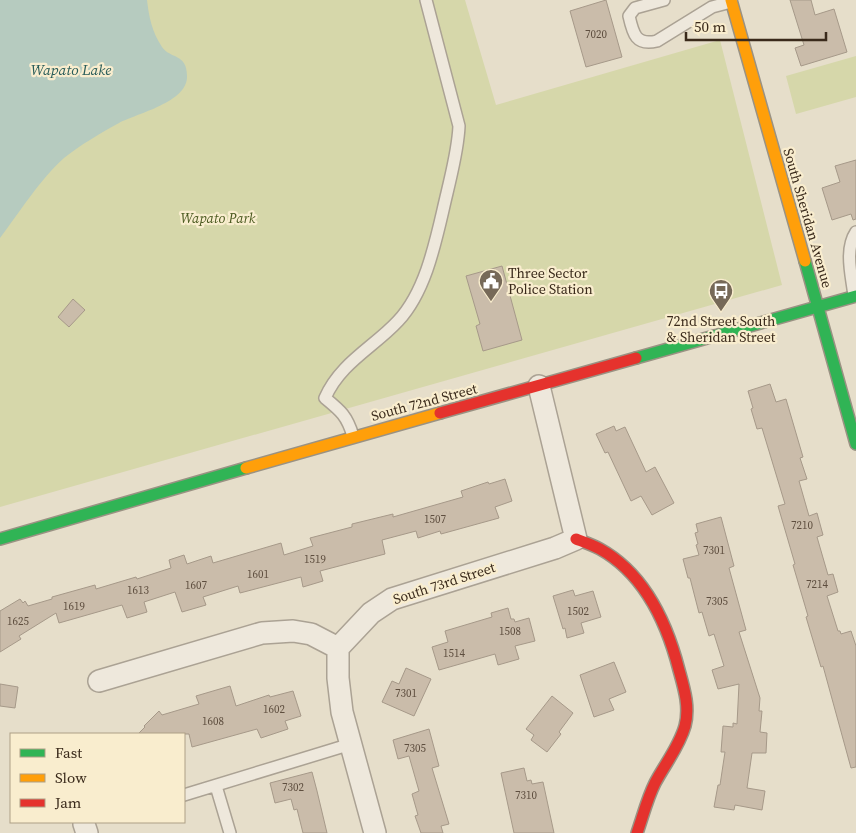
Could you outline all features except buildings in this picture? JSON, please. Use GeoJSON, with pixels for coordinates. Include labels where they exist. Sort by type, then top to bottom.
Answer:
{"type":"FeatureCollection","features":[{"type":"Feature","properties":{"kind":"main road","name":"South Sheridan Avenue"},"geometry":{"type":"LineString","coordinates":[[732,1],[856,444]]}},
{"type":"Feature","properties":{"kind":"main road","name":"South 72nd Street"},"geometry":{"type":"LineString","coordinates":[[0,540],[353,437],[855,297]]}},
{"type":"Feature","properties":{"kind":"main road"},"geometry":{"type":"LineString","coordinates":[[576,539],[602,550],[621,564],[653,601],[665,627],[677,662],[686,699],[687,713],[680,740],[652,790],[637,833]]}},
{"type":"Feature","properties":{"kind":"street"},"geometry":{"type":"LineString","coordinates":[[539,386],[576,539]]}},
{"type":"Feature","properties":{"kind":"street","name":"South 73rd Street"},"geometry":{"type":"LineString","coordinates":[[338,648],[371,613],[392,599],[555,548],[576,539]]}},
{"type":"Feature","properties":{"kind":"street"},"geometry":{"type":"LineString","coordinates":[[99,681],[262,633],[294,631],[311,634],[338,648],[338,678],[342,712],[375,833]]}},
{"type":"Feature","properties":{"kind":"lane"},"geometry":{"type":"LineString","coordinates":[[353,437],[345,415],[325,398],[330,385],[338,376],[368,346],[400,319],[422,281],[433,250],[458,145],[459,126],[426,0]]}},
{"type":"Feature","properties":{"kind":"lane"},"geometry":{"type":"LineString","coordinates":[[664,0],[635,8],[629,16],[636,38],[642,42],[657,41],[712,7],[732,1]]}},
{"type":"Feature","properties":{"kind":"lane"},"geometry":{"type":"LineString","coordinates":[[855,297],[850,248],[852,238],[856,232]]}},
{"type":"Feature","properties":{"kind":"lane"},"geometry":{"type":"LineString","coordinates":[[185,795],[351,744]]}},
{"type":"Feature","properties":{"kind":"lane"},"geometry":{"type":"LineString","coordinates":[[216,786],[230,833]]}},
{"type":"Feature","properties":{"kind":"green space","name":"Wapato Park"},"geometry":{"type":"Polygon","coordinates":[[[0,0],[465,0],[496,105],[720,40],[782,285],[0,507],[0,0]]]}},
{"type":"Feature","properties":{"kind":"green space"},"geometry":{"type":"Polygon","coordinates":[[[856,56],[856,97],[796,114],[786,76],[856,56]]]}},
{"type":"Feature","properties":{"kind":"water","name":"Wapato Lake"},"geometry":{"type":"Polygon","coordinates":[[[0,0],[147,0],[156,36],[165,51],[178,57],[184,63],[187,76],[185,85],[171,100],[119,123],[64,158],[39,186],[0,238],[0,0]]]}},
{"type":"Feature","properties":{"kind":"traffic: fast"},"geometry":{"type":"LineString","coordinates":[[805,261],[856,444]]}},
{"type":"Feature","properties":{"kind":"traffic: fast"},"geometry":{"type":"LineString","coordinates":[[636,358],[856,296]]}},
{"type":"Feature","properties":{"kind":"traffic: fast"},"geometry":{"type":"LineString","coordinates":[[0,539],[246,468]]}},
{"type":"Feature","properties":{"kind":"traffic: slow"},"geometry":{"type":"LineString","coordinates":[[731,0],[805,261]]}},
{"type":"Feature","properties":{"kind":"traffic: slow"},"geometry":{"type":"LineString","coordinates":[[246,468],[440,413]]}},
{"type":"Feature","properties":{"kind":"traffic: jam"},"geometry":{"type":"LineString","coordinates":[[440,413],[636,358]]}},
{"type":"Feature","properties":{"kind":"traffic: jam"},"geometry":{"type":"LineString","coordinates":[[576,539],[616,559],[642,586],[652,601],[668,635],[687,705],[685,726],[682,734],[652,789],[637,833]]}},
{"type":"Feature","properties":{"kind":"place","name":"Three Sector Police Station"},"geometry":{"type":"Point","coordinates":[491,302]}},
{"type":"Feature","properties":{"kind":"place","name":"72nd Street South & Sheridan Street"},"geometry":{"type":"Point","coordinates":[721,312]}}]}
